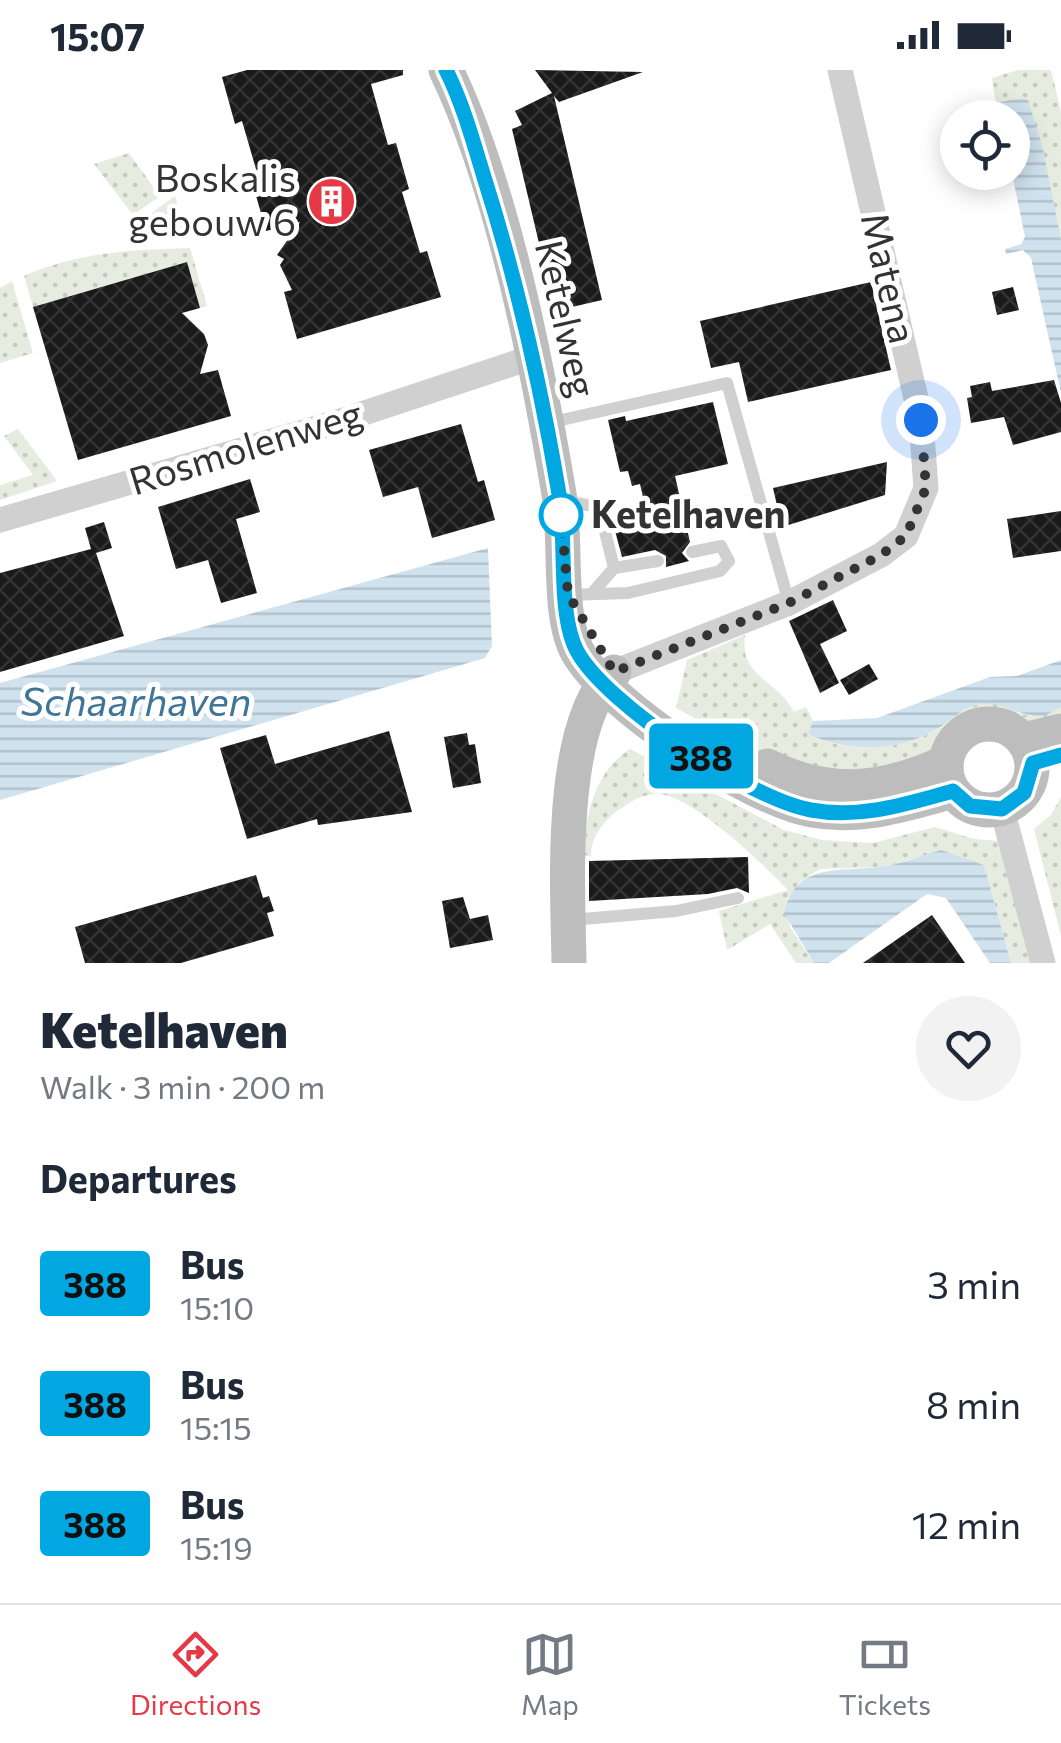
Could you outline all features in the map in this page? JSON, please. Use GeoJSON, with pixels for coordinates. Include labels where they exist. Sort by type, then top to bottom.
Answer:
{"type":"FeatureCollection","features":[{"type":"Feature","properties":{"kind":"street","name":"Ketelweg"},"geometry":{"type":"LineString","coordinates":[[446,70],[498,221],[533,358],[581,593]]}},
{"type":"Feature","properties":{"kind":"street","name":"Matena"},"geometry":{"type":"LineString","coordinates":[[789,603],[881,555],[906,536],[926,488],[921,420],[840,70]]}},
{"type":"Feature","properties":{"kind":"street","name":"Rosmolenweg"},"geometry":{"type":"LineString","coordinates":[[0,520],[334,423],[533,358]]}},
{"type":"Feature","properties":{"kind":"street"},"geometry":{"type":"LineString","coordinates":[[581,593],[607,678],[654,730],[763,792],[808,810],[872,812],[949,776]]}},
{"type":"Feature","properties":{"kind":"street"},"geometry":{"type":"LineString","coordinates":[[569,963],[567,821],[587,714],[607,678],[789,603]]}},
{"type":"Feature","properties":{"kind":"street"},"geometry":{"type":"LineString","coordinates":[[1039,753],[1003,725],[977,725],[956,738],[949,776],[970,806],[1002,809],[1024,793],[1039,753],[1061,732]]}},
{"type":"Feature","properties":{"kind":"street"},"geometry":{"type":"LineString","coordinates":[[1002,809],[1044,963]]}},
{"type":"Feature","properties":{"kind":"lane"},"geometry":{"type":"LineString","coordinates":[[546,423],[727,383],[789,603]]}},
{"type":"Feature","properties":{"kind":"lane"},"geometry":{"type":"LineString","coordinates":[[560,500],[599,507],[614,568]]}},
{"type":"Feature","properties":{"kind":"lane"},"geometry":{"type":"LineString","coordinates":[[581,593],[628,593],[720,571],[729,560],[721,546],[692,552]]}},
{"type":"Feature","properties":{"kind":"lane"},"geometry":{"type":"LineString","coordinates":[[581,593],[614,568],[658,561]]}},
{"type":"Feature","properties":{"kind":"lane"},"geometry":{"type":"LineString","coordinates":[[569,920],[676,911],[738,898]]}},
{"type":"Feature","properties":{"kind":"shaded area"},"geometry":{"type":"Polygon","coordinates":[[[1018,70],[1051,70],[1061,112],[1061,240],[1030,133],[1030,100],[996,100],[992,78],[1018,70]]]}},
{"type":"Feature","properties":{"kind":"shaded area"},"geometry":{"type":"Polygon","coordinates":[[[129,153],[160,196],[133,215],[94,164],[129,153]]]}},
{"type":"Feature","properties":{"kind":"shaded area"},"geometry":{"type":"Polygon","coordinates":[[[175,196],[186,230],[139,233],[135,225],[175,196]]]}},
{"type":"Feature","properties":{"kind":"shaded area"},"geometry":{"type":"Polygon","coordinates":[[[190,248],[207,306],[200,308],[186,262],[33,307],[24,276],[85,257],[190,248]]]}},
{"type":"Feature","properties":{"kind":"shaded area"},"geometry":{"type":"Polygon","coordinates":[[[12,281],[33,353],[0,363],[0,288],[12,281]]]}},
{"type":"Feature","properties":{"kind":"shaded area"},"geometry":{"type":"Polygon","coordinates":[[[18,429],[57,481],[0,500],[0,485],[33,475],[4,436],[18,429]]]}},
{"type":"Feature","properties":{"kind":"shaded area"},"geometry":{"type":"Polygon","coordinates":[[[745,635],[748,661],[754,670],[794,712],[806,707],[813,721],[808,734],[824,741],[858,747],[892,745],[925,735],[969,708],[989,703],[1032,716],[1061,707],[1061,726],[1021,728],[996,718],[974,720],[953,734],[939,755],[882,779],[783,765],[676,708],[687,660],[745,635]]]}},
{"type":"Feature","properties":{"kind":"shaded area"},"geometry":{"type":"Polygon","coordinates":[[[630,749],[784,830],[822,840],[873,843],[935,827],[974,839],[999,841],[1033,963],[1011,963],[984,865],[941,851],[883,867],[820,869],[799,883],[787,900],[790,927],[814,963],[796,963],[770,924],[727,950],[719,911],[788,890],[727,833],[690,806],[659,794],[636,799],[602,825],[591,856],[582,855],[590,810],[600,782],[630,749]]]}},
{"type":"Feature","properties":{"kind":"shaded area"},"geometry":{"type":"Polygon","coordinates":[[[1061,797],[1061,936],[1034,829],[1051,815],[1061,797]]]}},
{"type":"Feature","properties":{"kind":"water"},"geometry":{"type":"Polygon","coordinates":[[[1030,107],[1043,149],[1061,240],[1061,393],[1031,258],[1023,250],[1006,254],[1005,249],[1021,244],[1025,237],[1015,190],[1030,190],[1030,107]]]}},
{"type":"Feature","properties":{"kind":"water","name":"Schaarhaven"},"geometry":{"type":"Polygon","coordinates":[[[488,548],[492,646],[485,658],[0,800],[0,683],[488,548]]]}},
{"type":"Feature","properties":{"kind":"water"},"geometry":{"type":"Polygon","coordinates":[[[1061,660],[1061,707],[1044,715],[1034,716],[997,705],[975,705],[926,735],[876,747],[841,745],[808,734],[813,721],[877,718],[990,677],[1017,676],[1061,660]]]}},
{"type":"Feature","properties":{"kind":"water"},"geometry":{"type":"Polygon","coordinates":[[[941,850],[984,865],[1011,963],[990,963],[946,898],[927,894],[829,963],[814,963],[784,913],[798,885],[821,873],[888,866],[941,850]]]}},
{"type":"Feature","properties":{"kind":"building","name":"Boskalis gebouw 6"},"geometry":{"type":"Polygon","coordinates":[[[247,70],[403,70],[403,75],[371,84],[388,145],[396,143],[409,189],[402,192],[420,253],[427,251],[441,297],[297,339],[284,292],[292,290],[280,265],[284,259],[277,255],[300,222],[266,231],[253,185],[260,183],[242,121],[235,124],[222,77],[247,70]]]}},
{"type":"Feature","properties":{"kind":"building"},"geometry":{"type":"Polygon","coordinates":[[[535,70],[643,72],[559,102],[554,96],[602,300],[555,311],[512,129],[522,125],[515,111],[552,93],[535,70]]]}},
{"type":"Feature","properties":{"kind":"building"},"geometry":{"type":"Polygon","coordinates":[[[187,262],[200,308],[182,313],[204,334],[208,345],[200,374],[218,370],[231,416],[78,460],[33,307],[187,262]]]}},
{"type":"Feature","properties":{"kind":"building"},"geometry":{"type":"Polygon","coordinates":[[[871,282],[891,370],[748,402],[739,362],[711,368],[700,321],[871,282]]]}},
{"type":"Feature","properties":{"kind":"building"},"geometry":{"type":"Polygon","coordinates":[[[1013,287],[1019,310],[997,315],[992,292],[1013,287]]]}},
{"type":"Feature","properties":{"kind":"building"},"geometry":{"type":"Polygon","coordinates":[[[1054,380],[1061,403],[1061,432],[1013,445],[1004,417],[971,423],[967,398],[972,397],[970,386],[990,382],[992,391],[1054,380]]]}},
{"type":"Feature","properties":{"kind":"building"},"geometry":{"type":"Polygon","coordinates":[[[713,402],[728,464],[675,476],[690,542],[682,553],[689,561],[666,567],[666,556],[655,550],[622,557],[614,527],[648,519],[640,484],[632,486],[628,471],[620,472],[608,420],[625,416],[626,421],[713,402]]]}},
{"type":"Feature","properties":{"kind":"building"},"geometry":{"type":"Polygon","coordinates":[[[461,424],[478,482],[484,480],[495,520],[432,538],[418,487],[383,497],[369,450],[461,424]]]}},
{"type":"Feature","properties":{"kind":"building"},"geometry":{"type":"Polygon","coordinates":[[[887,462],[885,495],[782,527],[773,488],[887,462]]]}},
{"type":"Feature","properties":{"kind":"building"},"geometry":{"type":"Polygon","coordinates":[[[250,479],[260,512],[236,519],[257,593],[221,603],[208,560],[176,569],[158,507],[250,479]]]}},
{"type":"Feature","properties":{"kind":"building"},"geometry":{"type":"Polygon","coordinates":[[[1061,511],[1061,551],[1013,558],[1007,519],[1061,511]]]}},
{"type":"Feature","properties":{"kind":"building"},"geometry":{"type":"Polygon","coordinates":[[[104,522],[112,548],[96,553],[124,636],[0,672],[0,573],[91,549],[85,528],[104,522]]]}},
{"type":"Feature","properties":{"kind":"building"},"geometry":{"type":"Polygon","coordinates":[[[833,600],[847,631],[820,644],[839,683],[820,693],[789,621],[833,600]]]}},
{"type":"Feature","properties":{"kind":"building"},"geometry":{"type":"Polygon","coordinates":[[[869,664],[878,679],[849,695],[840,680],[869,664]]]}},
{"type":"Feature","properties":{"kind":"building"},"geometry":{"type":"Polygon","coordinates":[[[389,731],[412,812],[318,825],[317,819],[247,839],[220,748],[266,735],[275,764],[389,731]]]}},
{"type":"Feature","properties":{"kind":"building"},"geometry":{"type":"Polygon","coordinates":[[[467,733],[469,745],[475,744],[481,783],[453,788],[444,737],[467,733]]]}},
{"type":"Feature","properties":{"kind":"building"},"geometry":{"type":"Polygon","coordinates":[[[748,857],[749,893],[737,888],[708,894],[589,901],[589,861],[748,857]]]}},
{"type":"Feature","properties":{"kind":"building"},"geometry":{"type":"Polygon","coordinates":[[[256,875],[263,898],[269,896],[274,911],[267,913],[274,936],[181,963],[85,963],[75,927],[256,875]]]}},
{"type":"Feature","properties":{"kind":"building"},"geometry":{"type":"Polygon","coordinates":[[[463,897],[470,919],[488,915],[493,940],[450,948],[442,901],[463,897]]]}},
{"type":"Feature","properties":{"kind":"building"},"geometry":{"type":"Polygon","coordinates":[[[932,915],[965,963],[863,963],[932,915]]]}},
{"type":"Feature","properties":{"kind":"bus line","name":"388"},"geometry":{"type":"LineString","coordinates":[[446,70],[458,95],[498,221],[533,358],[560,500],[568,594],[566,624],[577,652],[601,684],[654,730],[763,792],[808,810],[872,812],[953,791],[970,806],[990,811],[1002,809],[1024,793],[1033,774],[1033,763],[1061,755]]}},
{"type":"Feature","properties":{"kind":"place","name":"Boskalis gebouw 6"},"geometry":{"type":"Point","coordinates":[331,201]}},
{"type":"Feature","properties":{"kind":"place","name":"Ketelhaven"},"geometry":{"type":"Point","coordinates":[561,515]}},
{"type":"Feature","properties":{"kind":"route"},"geometry":{"type":"LineString","coordinates":[[561,515],[568,594],[614,672],[789,603],[881,555],[906,536],[926,488],[921,420]]}}]}
